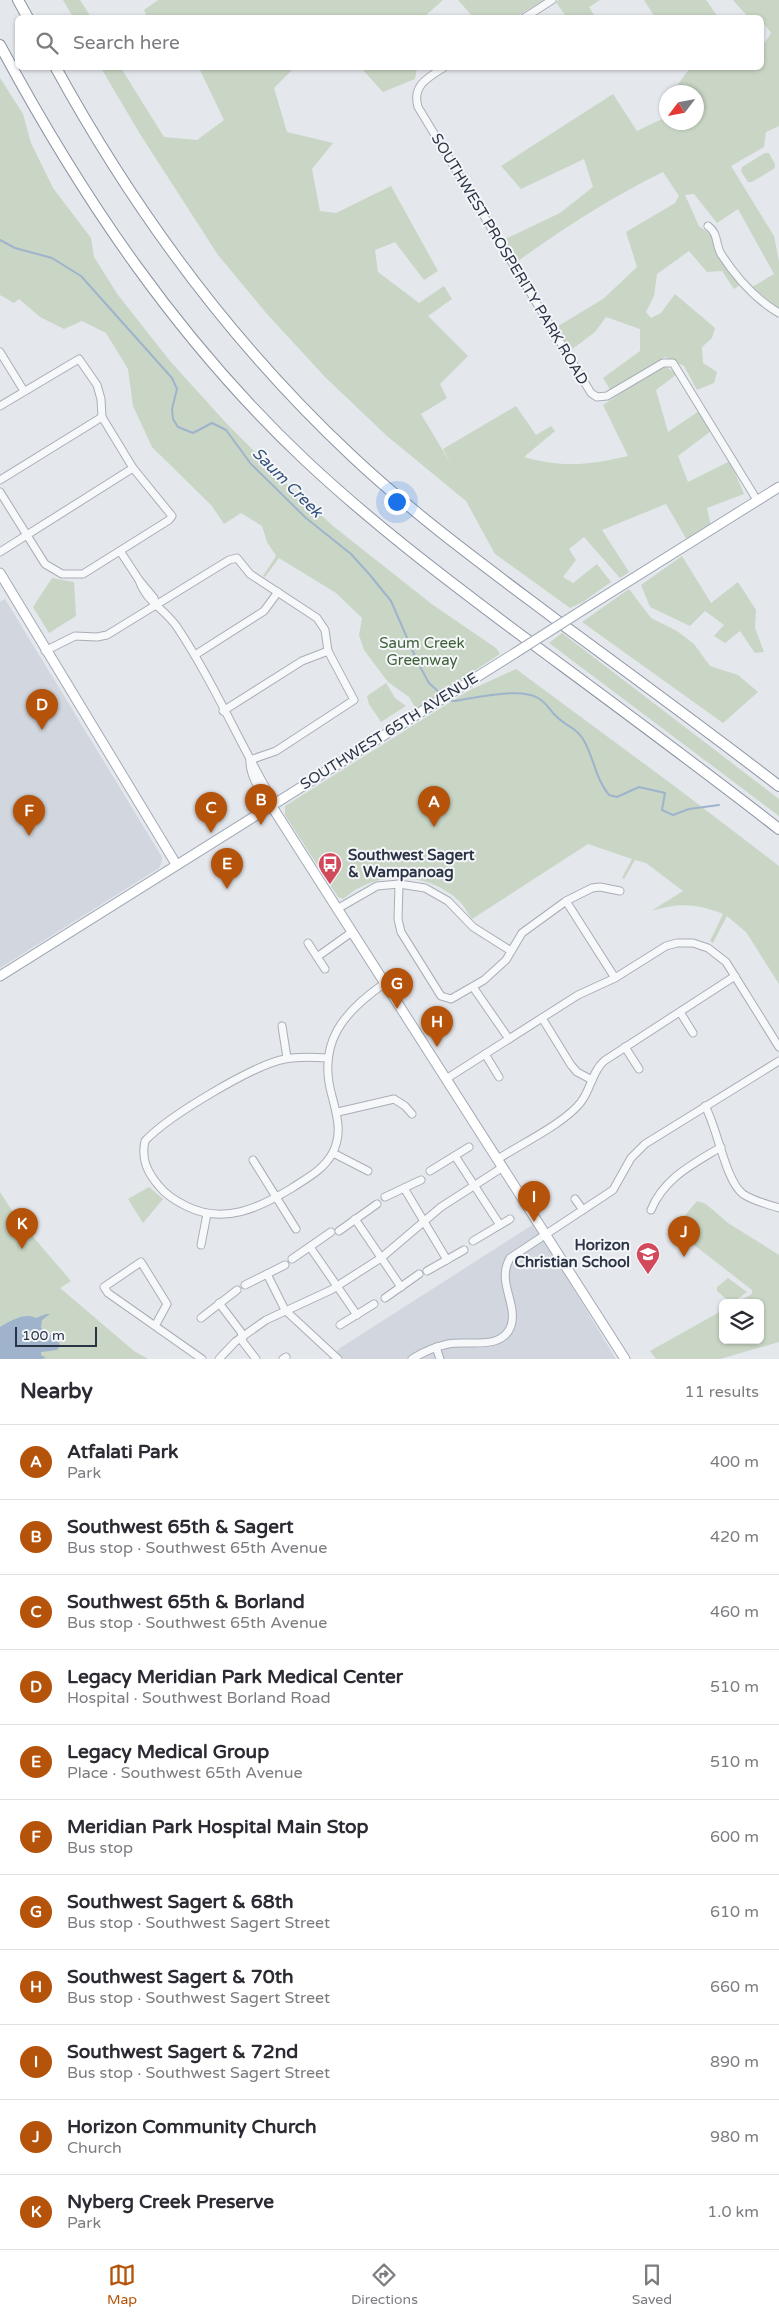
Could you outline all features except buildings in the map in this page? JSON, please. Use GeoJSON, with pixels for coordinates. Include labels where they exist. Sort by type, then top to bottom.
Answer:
{"type":"FeatureCollection","features":[{"type":"Feature","properties":{"kind":"highway"},"geometry":{"type":"LineString","coordinates":[[18,0],[26,15]]}},
{"type":"Feature","properties":{"kind":"highway"},"geometry":{"type":"LineString","coordinates":[[0,45],[70,170],[149,286],[213,364],[275,430],[344,495],[418,557],[779,829]]}},
{"type":"Feature","properties":{"kind":"highway"},"geometry":{"type":"LineString","coordinates":[[57,70],[111,164],[172,254],[236,334],[306,410],[377,479],[470,555],[779,786]]}},
{"type":"Feature","properties":{"kind":"highway"},"geometry":{"type":"LineString","coordinates":[[723,743],[779,779]]}},
{"type":"Feature","properties":{"kind":"main road","name":"SOUTHWEST 65TH AVENUE"},"geometry":{"type":"LineString","coordinates":[[0,976],[779,486]]}},
{"type":"Feature","properties":{"kind":"main road"},"geometry":{"type":"LineString","coordinates":[[0,573],[45,651],[176,864]]}},
{"type":"Feature","properties":{"kind":"main road"},"geometry":{"type":"LineString","coordinates":[[271,805],[625,1359]]}},
{"type":"Feature","properties":{"kind":"street"},"geometry":{"type":"LineString","coordinates":[[529,15],[552,0]]}},
{"type":"Feature","properties":{"kind":"street","name":"SOUTHWEST PROSPERITY PARK ROAD"},"geometry":{"type":"LineString","coordinates":[[440,70],[420,84],[416,94],[418,107],[591,393],[597,397],[607,396],[663,363],[673,363],[757,500]]}},
{"type":"Feature","properties":{"kind":"street"},"geometry":{"type":"LineString","coordinates":[[708,226],[714,230],[721,254],[747,287],[761,301],[779,313]]}},
{"type":"Feature","properties":{"kind":"street"},"geometry":{"type":"LineString","coordinates":[[0,352],[24,391]]}},
{"type":"Feature","properties":{"kind":"street"},"geometry":{"type":"LineString","coordinates":[[0,406],[80,359],[97,385],[101,399],[102,417],[133,468],[172,516],[89,571],[70,575],[56,571],[45,564],[0,492]]}},
{"type":"Feature","properties":{"kind":"street"},"geometry":{"type":"LineString","coordinates":[[0,480],[102,417]]}},
{"type":"Feature","properties":{"kind":"street"},"geometry":{"type":"LineString","coordinates":[[0,552],[133,468]]}},
{"type":"Feature","properties":{"kind":"street"},"geometry":{"type":"LineString","coordinates":[[120,551],[139,580],[154,598],[156,606],[174,623],[194,655],[223,711],[244,744],[250,760],[270,795],[271,805]]}},
{"type":"Feature","properties":{"kind":"street"},"geometry":{"type":"LineString","coordinates":[[45,651],[75,636],[96,638],[107,635],[236,558],[250,574],[317,618],[325,630],[328,651],[354,700],[276,751],[250,760]]}},
{"type":"Feature","properties":{"kind":"street"},"geometry":{"type":"LineString","coordinates":[[194,655],[264,611],[278,592]]}},
{"type":"Feature","properties":{"kind":"street"},"geometry":{"type":"LineString","coordinates":[[223,711],[302,661],[328,651]]}},
{"type":"Feature","properties":{"kind":"street"},"geometry":{"type":"LineString","coordinates":[[337,909],[377,886],[399,884],[425,888],[441,895],[473,927],[511,951]]}},
{"type":"Feature","properties":{"kind":"street"},"geometry":{"type":"LineString","coordinates":[[399,884],[398,919],[402,932],[441,996],[450,999],[474,987],[493,972],[511,951],[522,932],[566,901],[592,888],[620,891]]}},
{"type":"Feature","properties":{"kind":"street"},"geometry":{"type":"LineString","coordinates":[[566,901],[615,978]]}},
{"type":"Feature","properties":{"kind":"street"},"geometry":{"type":"LineString","coordinates":[[317,957],[352,932]]}},
{"type":"Feature","properties":{"kind":"street"},"geometry":{"type":"LineString","coordinates":[[308,943],[325,970]]}},
{"type":"Feature","properties":{"kind":"street"},"geometry":{"type":"LineString","coordinates":[[446,1079],[578,995],[615,978],[666,946],[677,943],[693,943],[708,948],[726,962],[779,1047]]}},
{"type":"Feature","properties":{"kind":"street"},"geometry":{"type":"LineString","coordinates":[[219,1359],[242,1337],[285,1310],[338,1286],[381,1258],[441,1207],[474,1185],[500,1163],[575,1109],[587,1093],[592,1080],[604,1061],[735,976]]}},
{"type":"Feature","properties":{"kind":"street"},"geometry":{"type":"LineString","coordinates":[[327,1058],[286,1058],[254,1069],[179,1114],[154,1132],[145,1142],[144,1160],[150,1176],[161,1189],[174,1199],[207,1214],[245,1212],[277,1197],[317,1172],[333,1153],[339,1135],[338,1112],[328,1081],[327,1058],[336,1032],[348,1013],[362,999],[385,983]]}},
{"type":"Feature","properties":{"kind":"street"},"geometry":{"type":"LineString","coordinates":[[474,987],[509,1039]]}},
{"type":"Feature","properties":{"kind":"street"},"geometry":{"type":"LineString","coordinates":[[680,1012],[693,1033]]}},
{"type":"Feature","properties":{"kind":"street"},"geometry":{"type":"LineString","coordinates":[[542,1018],[577,1072],[592,1080]]}},
{"type":"Feature","properties":{"kind":"street"},"geometry":{"type":"LineString","coordinates":[[282,1026],[286,1058]]}},
{"type":"Feature","properties":{"kind":"street"},"geometry":{"type":"LineString","coordinates":[[625,1047],[639,1069]]}},
{"type":"Feature","properties":{"kind":"street"},"geometry":{"type":"LineString","coordinates":[[485,1054],[499,1077]]}},
{"type":"Feature","properties":{"kind":"street"},"geometry":{"type":"LineString","coordinates":[[412,1359],[436,1347],[450,1343],[497,1340],[505,1335],[511,1325],[512,1314],[504,1279],[505,1266],[510,1258],[545,1233],[613,1190],[631,1158],[645,1144],[779,1060]]}},
{"type":"Feature","properties":{"kind":"street"},"geometry":{"type":"LineString","coordinates":[[338,1112],[394,1099],[405,1106],[412,1114]]}},
{"type":"Feature","properties":{"kind":"street"},"geometry":{"type":"LineString","coordinates":[[706,1106],[713,1120],[732,1179],[740,1191],[750,1198],[779,1208]]}},
{"type":"Feature","properties":{"kind":"street"},"geometry":{"type":"LineString","coordinates":[[430,1171],[469,1147]]}},
{"type":"Feature","properties":{"kind":"street"},"geometry":{"type":"LineString","coordinates":[[651,1210],[656,1197],[668,1182],[721,1147]]}},
{"type":"Feature","properties":{"kind":"street"},"geometry":{"type":"LineString","coordinates":[[333,1153],[368,1171]]}},
{"type":"Feature","properties":{"kind":"street"},"geometry":{"type":"LineString","coordinates":[[455,1156],[500,1225]]}},
{"type":"Feature","properties":{"kind":"street"},"geometry":{"type":"LineString","coordinates":[[253,1160],[296,1229]]}},
{"type":"Feature","properties":{"kind":"street"},"geometry":{"type":"LineString","coordinates":[[385,1197],[421,1180]]}},
{"type":"Feature","properties":{"kind":"street"},"geometry":{"type":"LineString","coordinates":[[404,1188],[447,1260]]}},
{"type":"Feature","properties":{"kind":"street"},"geometry":{"type":"LineString","coordinates":[[576,1199],[583,1210]]}},
{"type":"Feature","properties":{"kind":"street"},"geometry":{"type":"LineString","coordinates":[[292,1259],[377,1204]]}},
{"type":"Feature","properties":{"kind":"street"},"geometry":{"type":"LineString","coordinates":[[201,1245],[207,1214]]}},
{"type":"Feature","properties":{"kind":"street"},"geometry":{"type":"LineString","coordinates":[[355,1219],[401,1287]]}},
{"type":"Feature","properties":{"kind":"street"},"geometry":{"type":"LineString","coordinates":[[473,1241],[510,1219]]}},
{"type":"Feature","properties":{"kind":"street"},"geometry":{"type":"LineString","coordinates":[[310,1247],[357,1315]]}},
{"type":"Feature","properties":{"kind":"street"},"geometry":{"type":"LineString","coordinates":[[427,1271],[464,1250]]}},
{"type":"Feature","properties":{"kind":"street"},"geometry":{"type":"LineString","coordinates":[[155,1326],[167,1304],[141,1262],[104,1287],[108,1293],[155,1326],[202,1359]]}},
{"type":"Feature","properties":{"kind":"street"},"geometry":{"type":"LineString","coordinates":[[245,1285],[285,1265]]}},
{"type":"Feature","properties":{"kind":"street"},"geometry":{"type":"LineString","coordinates":[[267,1274],[285,1310],[336,1357]]}},
{"type":"Feature","properties":{"kind":"street"},"geometry":{"type":"LineString","coordinates":[[385,1298],[419,1274]]}},
{"type":"Feature","properties":{"kind":"street"},"geometry":{"type":"LineString","coordinates":[[201,1318],[237,1290]]}},
{"type":"Feature","properties":{"kind":"street"},"geometry":{"type":"LineString","coordinates":[[219,1303],[240,1332],[256,1359]]}},
{"type":"Feature","properties":{"kind":"street"},"geometry":{"type":"LineString","coordinates":[[340,1325],[374,1304]]}},
{"type":"Feature","properties":{"kind":"street"},"geometry":{"type":"LineString","coordinates":[[436,1347],[440,1359]]}},
{"type":"Feature","properties":{"kind":"shaded area"},"geometry":{"type":"Polygon","coordinates":[[[5,599],[162,857],[162,861],[159,868],[0,968],[0,602],[5,599]]]}},
{"type":"Feature","properties":{"kind":"shaded area"},"geometry":{"type":"Polygon","coordinates":[[[534,1224],[616,1359],[328,1359],[340,1348],[534,1224]]]}},
{"type":"Feature","properties":{"kind":"green space"},"geometry":{"type":"Polygon","coordinates":[[[63,0],[80,0],[90,15],[72,15],[63,0]]]}},
{"type":"Feature","properties":{"kind":"green space"},"geometry":{"type":"Polygon","coordinates":[[[158,0],[443,0],[426,15],[146,15],[144,10],[158,0]]]}},
{"type":"Feature","properties":{"kind":"green space"},"geometry":{"type":"Polygon","coordinates":[[[458,0],[544,0],[519,15],[471,15],[458,0]]]}},
{"type":"Feature","properties":{"kind":"green space"},"geometry":{"type":"Polygon","coordinates":[[[559,0],[600,0],[589,7],[594,15],[565,15],[556,2],[559,0]]]}},
{"type":"Feature","properties":{"kind":"green space"},"geometry":{"type":"Polygon","coordinates":[[[644,0],[706,0],[717,15],[654,15],[644,0]]]}},
{"type":"Feature","properties":{"kind":"green space"},"geometry":{"type":"Polygon","coordinates":[[[733,0],[779,0],[779,126],[766,132],[764,147],[731,166],[774,236],[779,261],[779,309],[752,287],[774,274],[738,209],[717,223],[694,194],[685,195],[699,226],[711,235],[718,253],[741,284],[734,289],[722,271],[707,272],[689,251],[657,274],[654,296],[646,312],[651,318],[661,313],[675,294],[715,328],[712,338],[702,347],[703,363],[717,372],[714,383],[697,390],[684,366],[665,357],[611,391],[603,378],[640,351],[640,329],[606,317],[595,332],[571,350],[555,328],[603,299],[637,267],[626,232],[675,203],[679,196],[663,172],[589,213],[518,261],[503,240],[560,213],[593,187],[584,159],[521,189],[501,166],[613,94],[637,131],[659,120],[659,130],[704,130],[704,85],[677,85],[689,70],[764,70],[764,44],[771,33],[764,24],[764,15],[746,15],[733,0]]]}},
{"type":"Feature","properties":{"kind":"green space"},"geometry":{"type":"Polygon","coordinates":[[[102,70],[122,70],[164,137],[197,140],[224,120],[200,70],[292,70],[274,88],[287,132],[333,143],[312,169],[320,211],[336,213],[391,186],[438,271],[424,280],[395,242],[375,250],[378,272],[419,303],[444,286],[452,299],[428,316],[468,356],[440,384],[447,398],[421,414],[451,464],[443,449],[516,406],[536,435],[551,426],[555,431],[524,457],[552,463],[576,464],[601,462],[628,456],[603,405],[663,365],[677,374],[656,390],[668,432],[699,411],[711,431],[678,456],[688,482],[730,461],[744,494],[707,508],[711,526],[687,540],[666,504],[602,530],[629,572],[620,578],[584,537],[569,549],[576,560],[563,577],[573,583],[597,564],[611,582],[583,602],[570,608],[495,554],[466,501],[387,436],[325,377],[267,314],[218,255],[140,134],[102,70]]]}},
{"type":"Feature","properties":{"kind":"green space"},"geometry":{"type":"Polygon","coordinates":[[[363,70],[417,70],[415,79],[383,92],[363,70]]]}},
{"type":"Feature","properties":{"kind":"green space","name":"Saum Creek Greenway"},"geometry":{"type":"Polygon","coordinates":[[[0,78],[23,114],[31,143],[53,188],[91,238],[94,257],[118,295],[170,361],[227,424],[286,483],[333,526],[433,605],[496,648],[500,654],[416,709],[409,697],[388,682],[364,650],[359,635],[362,618],[336,593],[279,558],[265,577],[263,576],[276,556],[267,542],[262,526],[241,513],[224,524],[212,506],[152,447],[133,406],[128,369],[106,333],[82,321],[64,329],[40,317],[19,299],[14,303],[0,295],[0,78]]]}},
{"type":"Feature","properties":{"kind":"green space"},"geometry":{"type":"Polygon","coordinates":[[[765,153],[769,153],[775,168],[752,182],[748,182],[741,171],[742,167],[765,153]]]}},
{"type":"Feature","properties":{"kind":"green space"},"geometry":{"type":"Polygon","coordinates":[[[682,556],[711,603],[738,582],[756,610],[755,628],[764,652],[755,653],[740,631],[725,643],[714,636],[724,625],[705,611],[690,626],[650,607],[641,585],[682,556]]]}},
{"type":"Feature","properties":{"kind":"green space"},"geometry":{"type":"Polygon","coordinates":[[[52,578],[74,582],[76,616],[49,633],[33,607],[52,578]]]}},
{"type":"Feature","properties":{"kind":"green space"},"geometry":{"type":"Polygon","coordinates":[[[629,589],[651,618],[677,631],[694,644],[710,666],[738,675],[758,692],[723,723],[582,622],[629,589]]]}},
{"type":"Feature","properties":{"kind":"green space"},"geometry":{"type":"Polygon","coordinates":[[[562,633],[779,799],[779,816],[549,643],[562,633]]]}},
{"type":"Feature","properties":{"kind":"green space"},"geometry":{"type":"Polygon","coordinates":[[[516,669],[779,866],[779,984],[746,932],[727,916],[713,943],[710,941],[723,914],[687,905],[651,911],[683,891],[646,863],[635,860],[624,879],[622,878],[632,859],[588,844],[472,919],[460,902],[448,892],[437,886],[413,879],[400,878],[375,881],[357,889],[343,899],[338,897],[285,815],[285,806],[468,691],[516,669]]]}},
{"type":"Feature","properties":{"kind":"green space"},"geometry":{"type":"Polygon","coordinates":[[[386,683],[395,698],[406,706],[381,722],[369,704],[367,696],[386,683]]]}},
{"type":"Feature","properties":{"kind":"green space"},"geometry":{"type":"Polygon","coordinates":[[[149,1187],[163,1199],[143,1223],[128,1199],[149,1187]]]}},
{"type":"Feature","properties":{"kind":"green space"},"geometry":{"type":"Polygon","coordinates":[[[0,1192],[16,1217],[71,1281],[60,1288],[134,1351],[148,1359],[0,1359],[0,1192]]]}},
{"type":"Feature","properties":{"kind":"green space"},"geometry":{"type":"Polygon","coordinates":[[[697,1201],[706,1204],[728,1223],[779,1255],[779,1342],[720,1359],[656,1359],[650,1351],[719,1312],[719,1344],[764,1344],[764,1299],[743,1299],[752,1294],[752,1290],[689,1241],[681,1228],[682,1219],[697,1201]]]}},
{"type":"Feature","properties":{"kind":"green space"},"geometry":{"type":"Polygon","coordinates":[[[728,1278],[747,1292],[737,1299],[726,1299],[717,1291],[717,1287],[728,1278]]]}},
{"type":"Feature","properties":{"kind":"water"},"geometry":{"type":"Polygon","coordinates":[[[50,1314],[42,1320],[41,1327],[46,1333],[58,1338],[60,1346],[57,1350],[41,1352],[41,1355],[46,1358],[41,1359],[0,1359],[0,1327],[22,1317],[32,1316],[36,1318],[50,1314]]]}},
{"type":"Feature","properties":{"kind":"waterway","name":"Saum Creek"},"geometry":{"type":"LineString","coordinates":[[0,240],[15,248],[52,258],[81,276],[172,378],[177,389],[172,409],[173,419],[178,427],[193,433],[212,423],[226,430],[251,464],[306,518],[351,554],[391,601],[418,663],[429,683],[440,693]]}},
{"type":"Feature","properties":{"kind":"waterway","name":"Saum Creek"},"geometry":{"type":"LineString","coordinates":[[448,700],[454,701],[509,693],[520,693],[538,698],[557,717],[581,735],[601,782],[609,795],[617,797],[639,787],[665,793],[662,810],[673,815],[689,809],[719,805]]}},
{"type":"Feature","properties":{"kind":"place","name":"Legacy Meridian Park Medical Center"},"geometry":{"type":"Point","coordinates":[42,730]}},
{"type":"Feature","properties":{"kind":"place","name":"Southwest 65th & Sagert"},"geometry":{"type":"Point","coordinates":[261,825]}},
{"type":"Feature","properties":{"kind":"place","name":"Atfalati Park"},"geometry":{"type":"Point","coordinates":[434,827]}},
{"type":"Feature","properties":{"kind":"place","name":"Southwest 65th & Borland"},"geometry":{"type":"Point","coordinates":[211,833]}},
{"type":"Feature","properties":{"kind":"place","name":"Meridian Park Hospital Main Stop"},"geometry":{"type":"Point","coordinates":[29,836]}},
{"type":"Feature","properties":{"kind":"place","name":"Southwest Sagert & Wampanoag"},"geometry":{"type":"Point","coordinates":[330,885]}},
{"type":"Feature","properties":{"kind":"place","name":"Legacy Medical Group"},"geometry":{"type":"Point","coordinates":[227,889]}},
{"type":"Feature","properties":{"kind":"place","name":"Southwest Sagert & 68th"},"geometry":{"type":"Point","coordinates":[397,1009]}},
{"type":"Feature","properties":{"kind":"place","name":"Southwest Sagert & 70th"},"geometry":{"type":"Point","coordinates":[437,1047]}},
{"type":"Feature","properties":{"kind":"place","name":"Southwest Sagert & 72nd"},"geometry":{"type":"Point","coordinates":[534,1222]}},
{"type":"Feature","properties":{"kind":"place","name":"Nyberg Creek Preserve"},"geometry":{"type":"Point","coordinates":[22,1249]}},
{"type":"Feature","properties":{"kind":"place","name":"Horizon Community Church"},"geometry":{"type":"Point","coordinates":[684,1257]}},
{"type":"Feature","properties":{"kind":"place","name":"Horizon Christian School"},"geometry":{"type":"Point","coordinates":[648,1275]}}]}
